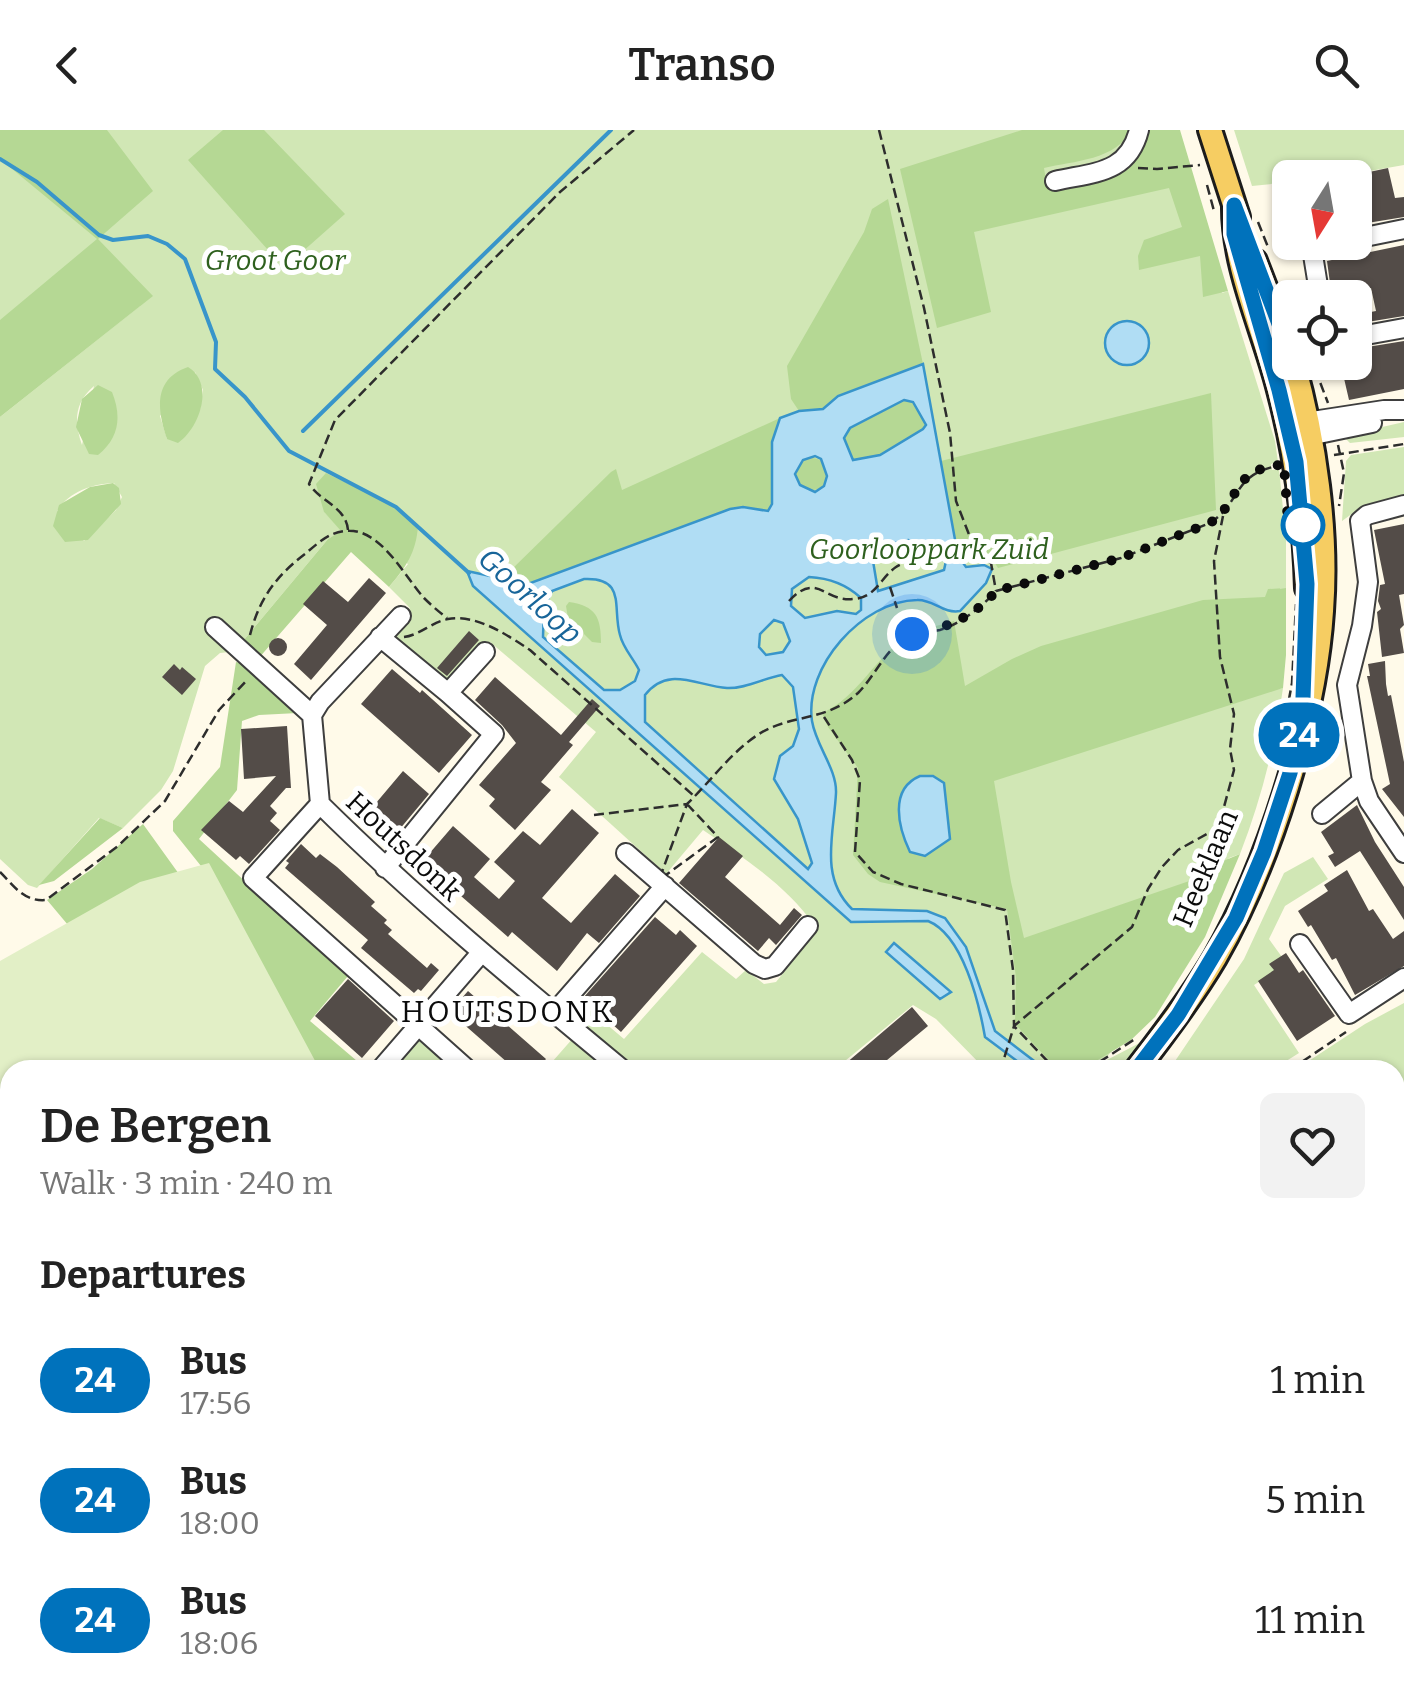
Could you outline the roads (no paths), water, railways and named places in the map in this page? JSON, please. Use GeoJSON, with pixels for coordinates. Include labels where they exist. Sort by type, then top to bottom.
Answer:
{"type":"FeatureCollection","features":[{"type":"Feature","properties":{"kind":"main road","name":"Heeklaan"},"geometry":{"type":"LineString","coordinates":[[1210,130],[1272,305]]}},
{"type":"Feature","properties":{"kind":"main road","name":"Heeklaan"},"geometry":{"type":"LineString","coordinates":[[1234,205],[1234,234],[1301,430]]}},
{"type":"Feature","properties":{"kind":"main road","name":"Heeklaan"},"geometry":{"type":"LineString","coordinates":[[1144,1060],[1178,1015],[1236,918],[1264,852],[1290,773],[1293,721],[1314,686],[1322,609],[1321,532],[1295,380]]}},
{"type":"Feature","properties":{"kind":"street"},"geometry":{"type":"LineString","coordinates":[[1056,182],[1117,166],[1134,148],[1139,130]]}},
{"type":"Feature","properties":{"kind":"street"},"geometry":{"type":"LineString","coordinates":[[1372,236],[1404,229]]}},
{"type":"Feature","properties":{"kind":"street"},"geometry":{"type":"LineString","coordinates":[[1372,334],[1404,328]]}},
{"type":"Feature","properties":{"kind":"street"},"geometry":{"type":"LineString","coordinates":[[1301,430],[1404,412]]}},
{"type":"Feature","properties":{"kind":"street"},"geometry":{"type":"LineString","coordinates":[[1404,505],[1367,514],[1360,521],[1368,582],[1347,685],[1368,801],[1404,853]]}},
{"type":"Feature","properties":{"kind":"street"},"geometry":{"type":"LineString","coordinates":[[215,627],[312,715],[400,616]]}},
{"type":"Feature","properties":{"kind":"street"},"geometry":{"type":"LineString","coordinates":[[380,637],[494,734],[385,868]]}},
{"type":"Feature","properties":{"kind":"street"},"geometry":{"type":"LineString","coordinates":[[448,694],[486,652]]}},
{"type":"Feature","properties":{"kind":"street","name":"Houtsdonk"},"geometry":{"type":"LineString","coordinates":[[312,715],[320,804],[481,953],[611,1060]]}},
{"type":"Feature","properties":{"kind":"street"},"geometry":{"type":"LineString","coordinates":[[1322,814],[1362,780]]}},
{"type":"Feature","properties":{"kind":"street"},"geometry":{"type":"LineString","coordinates":[[320,804],[253,878],[457,1060]]}},
{"type":"Feature","properties":{"kind":"street"},"geometry":{"type":"LineString","coordinates":[[626,852],[765,970],[775,966],[808,926]]}},
{"type":"Feature","properties":{"kind":"street"},"geometry":{"type":"LineString","coordinates":[[554,1013],[662,883]]}},
{"type":"Feature","properties":{"kind":"street"},"geometry":{"type":"LineString","coordinates":[[1300,944],[1349,1014],[1404,978]]}},
{"type":"Feature","properties":{"kind":"street"},"geometry":{"type":"LineString","coordinates":[[389,1060],[481,953]]}},
{"type":"Feature","properties":{"kind":"water"},"geometry":{"type":"Polygon","coordinates":[[[1127,321],[1143,327],[1149,343],[1143,359],[1127,365],[1111,359],[1105,343],[1111,327],[1127,321]]]}},
{"type":"Feature","properties":{"kind":"water"},"geometry":{"type":"Polygon","coordinates":[[[923,364],[958,556],[966,567],[984,565],[992,569],[986,583],[960,611],[917,600],[896,603],[876,612],[841,641],[817,679],[812,721],[836,793],[831,854],[835,883],[852,909],[927,911],[945,918],[966,947],[995,1031],[1033,1060],[1016,1060],[985,1037],[967,971],[951,940],[940,929],[928,921],[851,922],[473,586],[467,571],[528,584],[730,509],[768,511],[772,504],[772,442],[780,418],[823,409],[838,396],[923,364]],[[904,400],[850,428],[844,438],[853,460],[880,455],[923,429],[926,425],[913,402],[904,400]],[[815,456],[803,460],[795,474],[800,485],[815,492],[824,486],[827,476],[821,459],[815,456]],[[908,540],[881,546],[873,561],[878,591],[944,570],[946,561],[908,540]],[[809,577],[792,589],[791,606],[805,618],[837,611],[856,614],[861,610],[861,598],[824,579],[809,577]],[[584,579],[552,591],[544,608],[543,637],[604,690],[620,690],[635,681],[639,670],[621,640],[615,596],[607,583],[584,579]],[[774,620],[760,634],[759,647],[766,655],[783,652],[790,641],[783,623],[774,620]],[[782,675],[734,688],[663,681],[645,695],[645,722],[808,869],[812,863],[798,819],[774,779],[780,756],[793,746],[799,729],[793,687],[782,675]]]}},
{"type":"Feature","properties":{"kind":"water"},"geometry":{"type":"Polygon","coordinates":[[[920,776],[933,776],[944,783],[950,839],[925,856],[910,852],[899,810],[904,790],[920,776]]]}},
{"type":"Feature","properties":{"kind":"water"},"geometry":{"type":"Polygon","coordinates":[[[894,943],[951,992],[940,999],[886,952],[894,943]]]}},
{"type":"Feature","properties":{"kind":"waterway"},"geometry":{"type":"LineString","coordinates":[[303,431],[611,130]]}},
{"type":"Feature","properties":{"kind":"waterway","name":"Goorloop"},"geometry":{"type":"LineString","coordinates":[[0,159],[37,182],[99,235],[113,240],[148,236],[167,244],[185,259],[216,342],[215,369],[245,397],[289,451],[396,507],[469,573]]}},
{"type":"Feature","properties":{"kind":"district","name":"HOUTSDONK"},"geometry":{"type":"Point","coordinates":[508,1012]}},
{"type":"Feature","properties":{"kind":"park label","name":"Groot Goor"},"geometry":{"type":"Point","coordinates":[275,260]}},
{"type":"Feature","properties":{"kind":"park label","name":"Goorlooppark Zuid"},"geometry":{"type":"Point","coordinates":[929,549]}}]}
